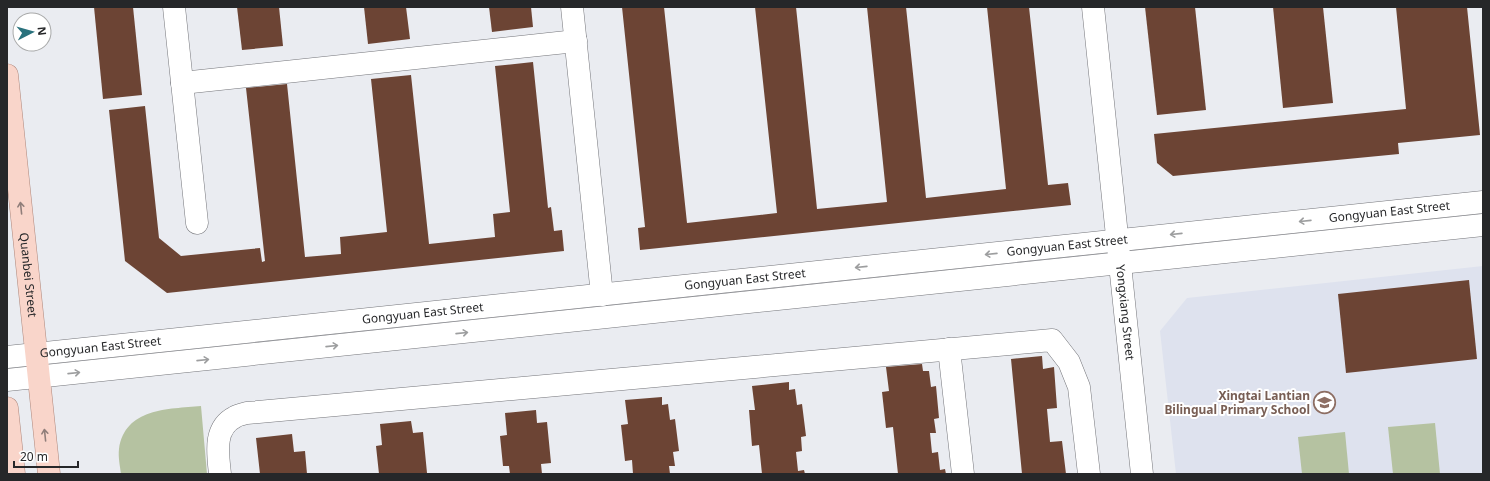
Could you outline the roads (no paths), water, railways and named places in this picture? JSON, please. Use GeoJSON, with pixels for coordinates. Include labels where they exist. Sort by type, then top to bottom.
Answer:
{"type":"FeatureCollection","features":[{"type":"Feature","properties":{"kind":"main road","name":"Quanbei Street"},"geometry":{"type":"LineString","coordinates":[[7,75],[49,474]]}},
{"type":"Feature","properties":{"kind":"main road"},"geometry":{"type":"LineString","coordinates":[[7,408],[14,474]]}},
{"type":"Feature","properties":{"kind":"street"},"geometry":{"type":"LineString","coordinates":[[174,7],[197,223]]}},
{"type":"Feature","properties":{"kind":"street"},"geometry":{"type":"LineString","coordinates":[[572,7],[602,295]]}},
{"type":"Feature","properties":{"kind":"street","name":"Yongxiang Street"},"geometry":{"type":"LineString","coordinates":[[1093,7],[1142,474]]}},
{"type":"Feature","properties":{"kind":"street"},"geometry":{"type":"LineString","coordinates":[[182,83],[576,41]]}},
{"type":"Feature","properties":{"kind":"street","name":"Gongyuan East Street"},"geometry":{"type":"LineString","coordinates":[[7,357],[1483,202]]}},
{"type":"Feature","properties":{"kind":"street","name":"Gongyuan East Street"},"geometry":{"type":"LineString","coordinates":[[7,380],[1483,225]]}},
{"type":"Feature","properties":{"kind":"street"},"geometry":{"type":"LineString","coordinates":[[220,474],[219,438],[224,426],[235,417],[247,413],[1052,340],[1069,362],[1079,387],[1089,474]]}},
{"type":"Feature","properties":{"kind":"street"},"geometry":{"type":"LineString","coordinates":[[949,349],[962,474]]}},
{"type":"Feature","properties":{"kind":"place","name":"Xingtai Lantian Bilingual Primary School"},"geometry":{"type":"Point","coordinates":[1325,403]}}]}
